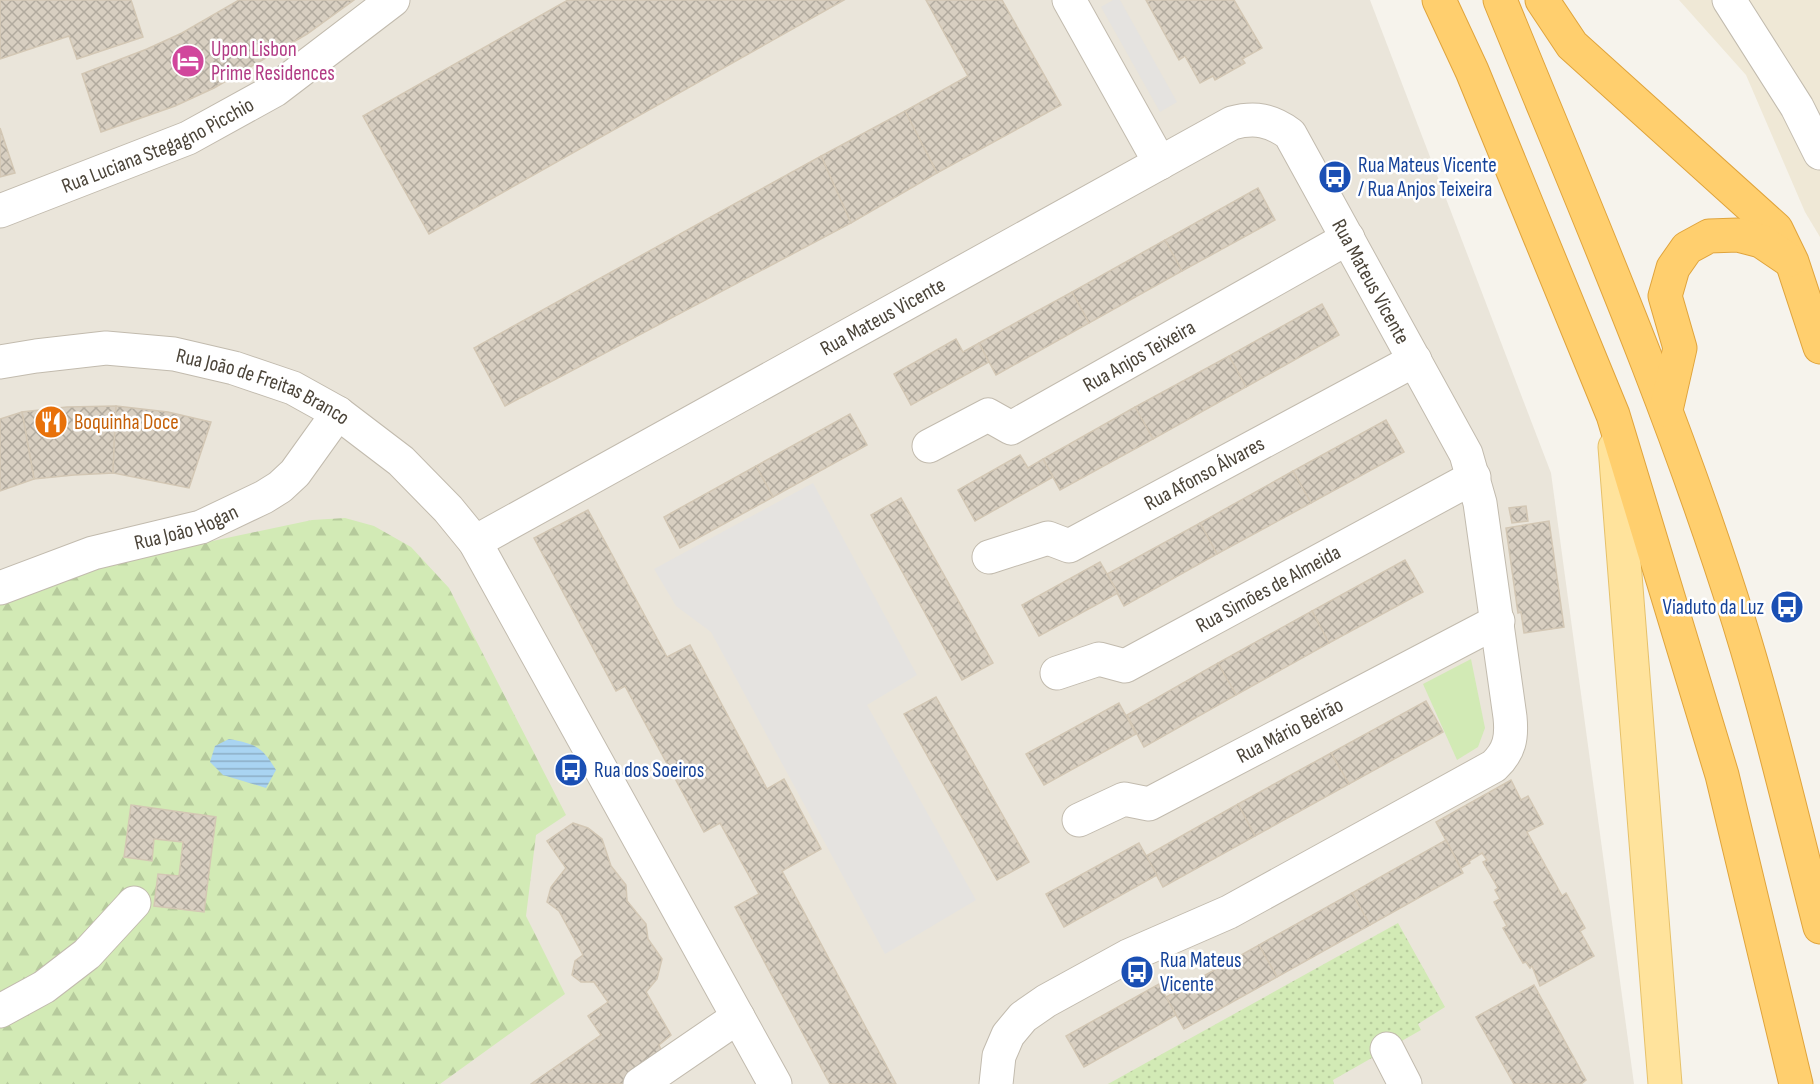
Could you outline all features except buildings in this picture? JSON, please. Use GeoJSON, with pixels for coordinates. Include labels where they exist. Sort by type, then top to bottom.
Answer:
{"type":"FeatureCollection","features":[{"type":"Feature","properties":{"kind":"highway"},"geometry":{"type":"LineString","coordinates":[[1439,0],[1472,71],[1613,415],[1722,776],[1794,1073]]}},
{"type":"Feature","properties":{"kind":"highway"},"geometry":{"type":"LineString","coordinates":[[1500,0],[1666,410],[1739,622],[1777,756],[1820,927]]}},
{"type":"Feature","properties":{"kind":"highway"},"geometry":{"type":"LineString","coordinates":[[1542,0],[1572,45],[1776,230],[1792,262],[1820,347]]}},
{"type":"Feature","properties":{"kind":"highway"},"geometry":{"type":"LineString","coordinates":[[1666,410],[1680,348],[1665,296],[1673,268],[1688,248],[1709,236],[1738,235],[1761,241],[1792,262]]}},
{"type":"Feature","properties":{"kind":"main road"},"geometry":{"type":"LineString","coordinates":[[1613,415],[1665,1084]]}},
{"type":"Feature","properties":{"kind":"street","name":"Rua Luciana Stegagno Picchio"},"geometry":{"type":"LineString","coordinates":[[0,211],[188,138],[275,90],[393,0]]}},
{"type":"Feature","properties":{"kind":"street"},"geometry":{"type":"LineString","coordinates":[[1069,0],[1160,163]]}},
{"type":"Feature","properties":{"kind":"street"},"geometry":{"type":"LineString","coordinates":[[1729,0],[1797,107],[1820,153]]}},
{"type":"Feature","properties":{"kind":"street","name":"Rua Mateus Vicente"},"geometry":{"type":"LineString","coordinates":[[476,542],[1232,123],[1248,119],[1264,120],[1279,126],[1290,134],[1466,454],[1480,503],[1511,731],[1509,746],[1494,766],[1229,912],[1128,956],[1046,1001],[1023,1017],[1008,1035],[999,1056],[996,1084]]}},
{"type":"Feature","properties":{"kind":"street","name":"Rua Anjos Teixeira"},"geometry":{"type":"LineString","coordinates":[[929,446],[988,415],[1011,428],[1348,238]]}},
{"type":"Feature","properties":{"kind":"street","name":"Rua João de Freitas Branco"},"geometry":{"type":"LineString","coordinates":[[0,362],[106,348],[174,354],[234,368],[293,388],[338,413],[401,461],[448,508],[476,542]]}},
{"type":"Feature","properties":{"kind":"street","name":"Rua Afonso Álvares"},"geometry":{"type":"LineString","coordinates":[[989,557],[1048,538],[1069,546],[1415,360]]}},
{"type":"Feature","properties":{"kind":"street","name":"Rua João Hogan"},"geometry":{"type":"LineString","coordinates":[[0,588],[93,553],[201,527],[264,497],[280,487],[295,473],[338,413]]}},
{"type":"Feature","properties":{"kind":"street","name":"Rua Simões de Almeida"},"geometry":{"type":"LineString","coordinates":[[1057,673],[1099,659],[1125,666],[1474,477]]}},
{"type":"Feature","properties":{"kind":"street"},"geometry":{"type":"LineString","coordinates":[[476,542],[775,1084]]}},
{"type":"Feature","properties":{"kind":"street","name":"Rua Mário Beirão"},"geometry":{"type":"LineString","coordinates":[[1079,820],[1124,800],[1149,804],[1497,621]]}},
{"type":"Feature","properties":{"kind":"street"},"geometry":{"type":"LineString","coordinates":[[0,1011],[44,987],[87,954],[134,903]]}},
{"type":"Feature","properties":{"kind":"street"},"geometry":{"type":"LineString","coordinates":[[640,1084],[738,1017]]}},
{"type":"Feature","properties":{"kind":"street"},"geometry":{"type":"LineString","coordinates":[[1387,1049],[1405,1084]]}},
{"type":"Feature","properties":{"kind":"shaded area"},"geometry":{"type":"Polygon","coordinates":[[[0,0],[1370,0],[1551,473],[1634,1084],[212,1084],[0,700],[0,0]]]}},
{"type":"Feature","properties":{"kind":"shaded area"},"geometry":{"type":"Polygon","coordinates":[[[1113,0],[1120,0],[1177,102],[1160,112],[1101,7],[1113,0]]]}},
{"type":"Feature","properties":{"kind":"shaded area"},"geometry":{"type":"Polygon","coordinates":[[[1679,0],[1820,0],[1820,237],[1805,212],[1746,75],[1679,0]]]}},
{"type":"Feature","properties":{"kind":"shaded area"},"geometry":{"type":"Polygon","coordinates":[[[813,483],[917,675],[867,705],[976,900],[885,954],[711,632],[676,606],[654,569],[813,483]]]}},
{"type":"Feature","properties":{"kind":"green space"},"geometry":{"type":"Polygon","coordinates":[[[345,518],[374,526],[411,547],[449,588],[566,815],[536,835],[526,916],[565,994],[440,1084],[0,1084],[0,600],[95,566],[312,520],[345,518]]]}},
{"type":"Feature","properties":{"kind":"green space"},"geometry":{"type":"Polygon","coordinates":[[[1471,659],[1485,728],[1478,747],[1457,760],[1423,684],[1471,659]]]}},
{"type":"Feature","properties":{"kind":"green space"},"geometry":{"type":"Polygon","coordinates":[[[1398,923],[1445,1007],[1418,1024],[1421,1030],[1333,1080],[1334,1084],[1108,1084],[1398,923]]]}},
{"type":"Feature","properties":{"kind":"water"},"geometry":{"type":"Polygon","coordinates":[[[229,739],[252,745],[267,756],[276,770],[266,788],[223,775],[210,762],[215,746],[229,739]]]}},
{"type":"Feature","properties":{"kind":"place","name":"Upon Lisbon Prime Residences"},"geometry":{"type":"Point","coordinates":[188,61]}},
{"type":"Feature","properties":{"kind":"place","name":"Rua Mateus Vicente / Rua Anjos Teixeira"},"geometry":{"type":"Point","coordinates":[1335,177]}},
{"type":"Feature","properties":{"kind":"place","name":"Boquinha Doce"},"geometry":{"type":"Point","coordinates":[51,422]}},
{"type":"Feature","properties":{"kind":"place","name":"Viaduto da Luz"},"geometry":{"type":"Point","coordinates":[1787,607]}},
{"type":"Feature","properties":{"kind":"place","name":"Rua dos Soeiros"},"geometry":{"type":"Point","coordinates":[571,770]}},
{"type":"Feature","properties":{"kind":"place","name":"Rua Mateus Vicente"},"geometry":{"type":"Point","coordinates":[1137,972]}}]}
